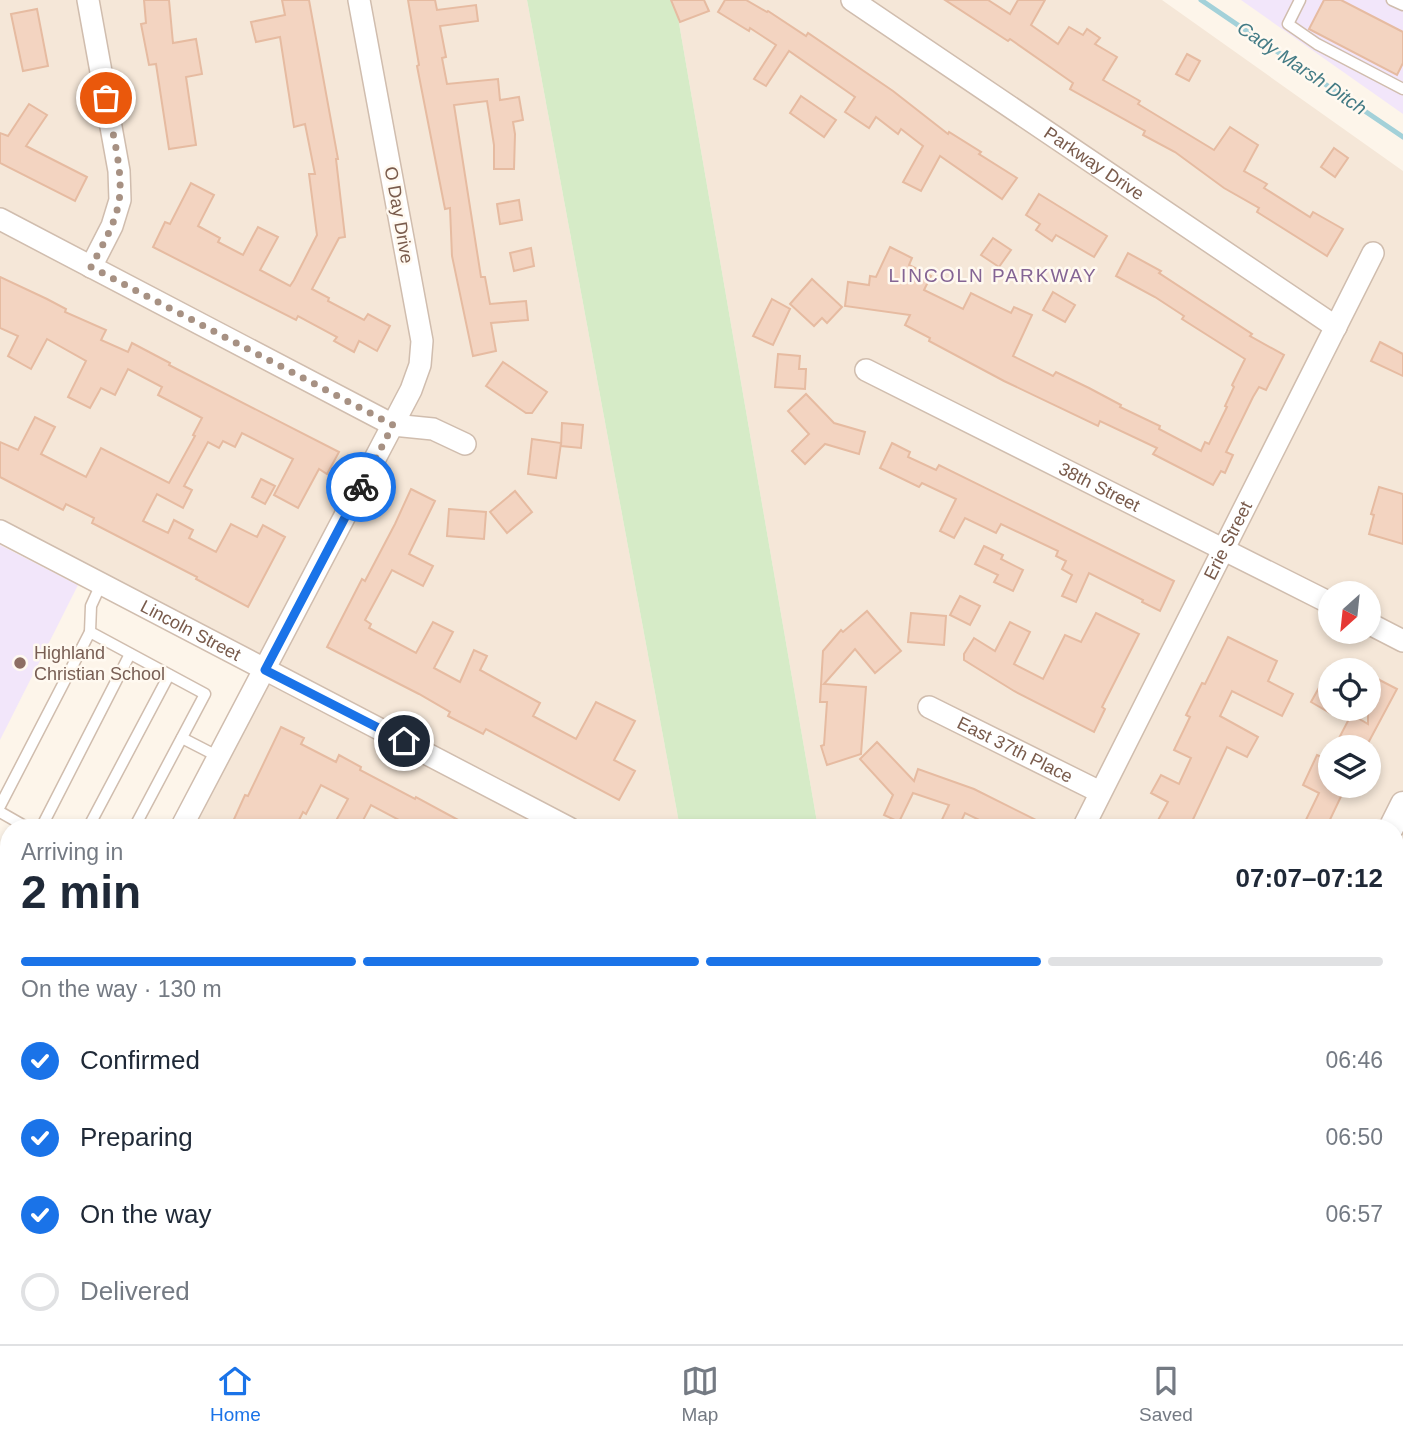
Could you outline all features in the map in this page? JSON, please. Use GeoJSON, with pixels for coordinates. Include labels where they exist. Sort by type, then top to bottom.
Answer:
{"type":"FeatureCollection","features":[{"type":"Feature","properties":{"kind":"street"},"geometry":{"type":"LineString","coordinates":[[88,0],[119,171],[120,200],[112,226],[91,267]]}},
{"type":"Feature","properties":{"kind":"street","name":"O Day Drive"},"geometry":{"type":"LineString","coordinates":[[186,819],[393,425],[421,365],[422,341],[359,0]]}},
{"type":"Feature","properties":{"kind":"street","name":"Parkway Drive"},"geometry":{"type":"LineString","coordinates":[[852,0],[1336,327]]}},
{"type":"Feature","properties":{"kind":"street"},"geometry":{"type":"LineString","coordinates":[[0,219],[393,425],[433,429],[466,444]]}},
{"type":"Feature","properties":{"kind":"street","name":"Erie Street"},"geometry":{"type":"LineString","coordinates":[[1087,819],[1373,253]]}},
{"type":"Feature","properties":{"kind":"street","name":"38th Street"},"geometry":{"type":"LineString","coordinates":[[866,370],[1318,597]]}},
{"type":"Feature","properties":{"kind":"street","name":"Lincoln Street"},"geometry":{"type":"LineString","coordinates":[[0,531],[552,819]]}},
{"type":"Feature","properties":{"kind":"street"},"geometry":{"type":"LineString","coordinates":[[1381,630],[1403,641]]}},
{"type":"Feature","properties":{"kind":"street","name":"East 37th Place"},"geometry":{"type":"LineString","coordinates":[[929,707],[1100,792]]}},
{"type":"Feature","properties":{"kind":"lane"},"geometry":{"type":"LineString","coordinates":[[1300,0],[1288,24],[1317,44],[1403,89]]}},
{"type":"Feature","properties":{"kind":"lane"},"geometry":{"type":"LineString","coordinates":[[1392,0],[1403,5]]}},
{"type":"Feature","properties":{"kind":"lane"},"geometry":{"type":"LineString","coordinates":[[0,806],[90,632],[91,606],[101,584]]}},
{"type":"Feature","properties":{"kind":"lane"},"geometry":{"type":"LineString","coordinates":[[90,632],[205,694],[139,819]]}},
{"type":"Feature","properties":{"kind":"lane"},"geometry":{"type":"LineString","coordinates":[[45,819],[130,654]]}},
{"type":"Feature","properties":{"kind":"lane"},"geometry":{"type":"LineString","coordinates":[[94,819],[169,675]]}},
{"type":"Feature","properties":{"kind":"lane"},"geometry":{"type":"LineString","coordinates":[[182,738],[219,757]]}},
{"type":"Feature","properties":{"kind":"shaded area"},"geometry":{"type":"Polygon","coordinates":[[[0,0],[527,0],[678,819],[194,819],[273,667],[0,526],[0,0]]]}},
{"type":"Feature","properties":{"kind":"shaded area"},"geometry":{"type":"Polygon","coordinates":[[[675,0],[1162,0],[1403,171],[1403,792],[1390,819],[816,819],[675,0]]]}},
{"type":"Feature","properties":{"kind":"shaded area"},"geometry":{"type":"Polygon","coordinates":[[[1241,0],[1403,0],[1403,114],[1241,0]]]}},
{"type":"Feature","properties":{"kind":"shaded area","name":"Highland Christian School"},"geometry":{"type":"Polygon","coordinates":[[[0,545],[78,585],[0,740],[0,545]]]}},
{"type":"Feature","properties":{"kind":"green space"},"geometry":{"type":"Polygon","coordinates":[[[527,0],[675,0],[816,819],[678,819],[527,0]]]}},
{"type":"Feature","properties":{"kind":"building"},"geometry":{"type":"Polygon","coordinates":[[[144,0],[169,0],[173,43],[196,39],[202,74],[186,77],[196,145],[169,149],[156,64],[149,65],[141,24],[146,23],[144,0]]]}},
{"type":"Feature","properties":{"kind":"building"},"geometry":{"type":"Polygon","coordinates":[[[282,0],[309,0],[338,159],[345,237],[339,238],[312,289],[329,298],[328,301],[364,320],[368,314],[390,326],[377,351],[359,341],[354,352],[334,341],[337,337],[298,316],[296,320],[153,247],[165,222],[170,224],[191,183],[214,195],[198,226],[220,238],[218,242],[243,255],[258,227],[278,237],[260,270],[290,286],[294,280],[317,235],[309,174],[315,174],[305,124],[294,127],[280,37],[256,42],[251,22],[285,15],[282,0]]]}},
{"type":"Feature","properties":{"kind":"building"},"geometry":{"type":"Polygon","coordinates":[[[408,0],[435,0],[437,10],[476,5],[478,21],[440,26],[446,57],[442,58],[447,84],[498,79],[500,100],[519,97],[523,120],[513,122],[514,169],[494,169],[494,145],[487,101],[454,105],[481,277],[485,277],[490,304],[526,301],[528,320],[491,323],[496,351],[473,356],[452,256],[450,208],[445,209],[417,66],[419,65],[408,0]]]}},
{"type":"Feature","properties":{"kind":"building"},"geometry":{"type":"Polygon","coordinates":[[[671,0],[704,0],[709,11],[680,22],[671,0]]]}},
{"type":"Feature","properties":{"kind":"building"},"geometry":{"type":"Polygon","coordinates":[[[725,0],[746,0],[806,36],[808,33],[893,91],[948,134],[949,132],[981,152],[979,154],[1017,178],[1002,199],[940,156],[921,191],[903,182],[923,146],[901,129],[898,134],[876,117],[869,128],[845,112],[855,97],[789,51],[766,86],[754,79],[776,45],[718,12],[725,0]]]}},
{"type":"Feature","properties":{"kind":"building"},"geometry":{"type":"Polygon","coordinates":[[[945,0],[988,0],[1010,14],[1018,0],[1045,0],[1031,25],[1058,44],[1069,27],[1083,35],[1087,29],[1100,38],[1095,44],[1117,57],[1103,80],[1140,101],[1138,104],[1214,150],[1230,127],[1258,145],[1244,171],[1267,184],[1264,188],[1310,217],[1313,212],[1343,229],[1327,256],[1257,212],[1259,208],[1224,188],[1175,152],[1143,135],[1145,131],[1070,89],[1073,83],[1010,39],[1008,41],[945,0]]]}},
{"type":"Feature","properties":{"kind":"building"},"geometry":{"type":"Polygon","coordinates":[[[1324,0],[1341,0],[1403,32],[1403,63],[1397,75],[1309,29],[1324,0]]]}},
{"type":"Feature","properties":{"kind":"building"},"geometry":{"type":"Polygon","coordinates":[[[37,9],[48,66],[23,71],[11,14],[37,9]]]}},
{"type":"Feature","properties":{"kind":"building"},"geometry":{"type":"Polygon","coordinates":[[[1187,54],[1200,61],[1189,81],[1176,74],[1187,54]]]}},
{"type":"Feature","properties":{"kind":"building"},"geometry":{"type":"Polygon","coordinates":[[[801,96],[836,120],[824,137],[790,113],[801,96]]]}},
{"type":"Feature","properties":{"kind":"building"},"geometry":{"type":"Polygon","coordinates":[[[29,104],[47,115],[26,146],[87,177],[75,201],[0,163],[0,133],[8,136],[29,104]]]}},
{"type":"Feature","properties":{"kind":"building"},"geometry":{"type":"Polygon","coordinates":[[[1334,148],[1348,158],[1335,177],[1321,167],[1334,148]]]}},
{"type":"Feature","properties":{"kind":"building"},"geometry":{"type":"Polygon","coordinates":[[[1039,194],[1107,236],[1094,257],[1056,235],[1052,241],[1036,230],[1040,224],[1026,215],[1039,194]]]}},
{"type":"Feature","properties":{"kind":"building"},"geometry":{"type":"Polygon","coordinates":[[[519,200],[522,220],[500,224],[497,204],[519,200]]]}},
{"type":"Feature","properties":{"kind":"building"},"geometry":{"type":"Polygon","coordinates":[[[993,238],[1011,250],[999,267],[981,255],[993,238]]]}},
{"type":"Feature","properties":{"kind":"building"},"geometry":{"type":"Polygon","coordinates":[[[890,247],[912,258],[909,265],[931,276],[924,290],[963,309],[971,293],[1011,313],[1014,307],[1032,315],[1013,356],[1053,376],[1056,372],[1089,388],[1201,451],[1205,442],[1209,444],[1227,407],[1225,406],[1234,387],[1232,385],[1245,359],[1182,319],[1184,316],[1155,297],[1116,276],[1128,253],[1161,271],[1159,273],[1252,334],[1250,336],[1284,355],[1266,390],[1259,387],[1253,397],[1226,452],[1233,455],[1225,473],[1221,471],[1213,485],[1153,454],[1157,448],[1100,421],[1098,426],[929,341],[930,338],[905,325],[910,315],[845,306],[848,282],[869,285],[870,276],[876,277],[890,247]]]}},
{"type":"Feature","properties":{"kind":"building"},"geometry":{"type":"Polygon","coordinates":[[[531,248],[534,266],[514,271],[510,253],[531,248]]]}},
{"type":"Feature","properties":{"kind":"building"},"geometry":{"type":"Polygon","coordinates":[[[0,277],[66,309],[65,312],[106,330],[101,340],[128,352],[132,343],[170,363],[169,365],[339,452],[327,474],[319,469],[298,508],[274,495],[293,459],[242,433],[235,447],[223,441],[219,448],[208,442],[184,486],[192,490],[183,508],[157,494],[143,521],[168,533],[174,520],[193,530],[189,538],[216,552],[231,524],[257,537],[263,525],[285,537],[248,607],[196,579],[197,577],[92,523],[94,518],[66,504],[63,510],[0,477],[0,442],[18,450],[35,417],[55,427],[41,454],[86,477],[101,448],[169,483],[202,418],[158,395],[162,387],[128,369],[115,395],[101,388],[90,408],[68,397],[86,361],[47,339],[31,369],[8,356],[18,336],[0,328],[0,277]]]}},
{"type":"Feature","properties":{"kind":"building"},"geometry":{"type":"Polygon","coordinates":[[[812,279],[842,307],[827,323],[822,318],[814,326],[790,304],[812,279]]]}},
{"type":"Feature","properties":{"kind":"building"},"geometry":{"type":"Polygon","coordinates":[[[1053,292],[1075,305],[1065,322],[1043,310],[1053,292]]]}},
{"type":"Feature","properties":{"kind":"building"},"geometry":{"type":"Polygon","coordinates":[[[772,299],[790,309],[773,345],[753,336],[772,299]]]}},
{"type":"Feature","properties":{"kind":"building"},"geometry":{"type":"Polygon","coordinates":[[[1380,342],[1403,354],[1403,376],[1371,361],[1380,342]]]}},
{"type":"Feature","properties":{"kind":"building"},"geometry":{"type":"Polygon","coordinates":[[[778,354],[800,356],[799,369],[806,369],[805,389],[775,387],[778,354]]]}},
{"type":"Feature","properties":{"kind":"building"},"geometry":{"type":"Polygon","coordinates":[[[503,362],[547,392],[532,413],[526,413],[486,386],[503,362]]]}},
{"type":"Feature","properties":{"kind":"building"},"geometry":{"type":"Polygon","coordinates":[[[806,394],[834,423],[865,432],[859,454],[825,444],[805,464],[792,451],[809,434],[788,411],[806,394]]]}},
{"type":"Feature","properties":{"kind":"building"},"geometry":{"type":"Polygon","coordinates":[[[562,423],[583,425],[581,448],[561,446],[562,423]]]}},
{"type":"Feature","properties":{"kind":"building"},"geometry":{"type":"Polygon","coordinates":[[[532,439],[561,443],[556,478],[528,474],[532,439]]]}},
{"type":"Feature","properties":{"kind":"building"},"geometry":{"type":"Polygon","coordinates":[[[892,443],[910,452],[908,457],[936,470],[939,465],[1174,581],[1160,611],[1089,573],[1076,602],[1062,596],[1072,575],[1062,569],[1066,561],[1056,556],[1058,551],[1001,524],[996,533],[965,518],[954,538],[940,531],[956,499],[922,483],[919,487],[880,468],[892,443]]]}},
{"type":"Feature","properties":{"kind":"building"},"geometry":{"type":"Polygon","coordinates":[[[261,479],[275,486],[265,504],[252,497],[261,479]]]}},
{"type":"Feature","properties":{"kind":"building"},"geometry":{"type":"Polygon","coordinates":[[[1379,487],[1403,494],[1403,544],[1369,534],[1374,515],[1371,514],[1379,487]]]}},
{"type":"Feature","properties":{"kind":"building"},"geometry":{"type":"Polygon","coordinates":[[[411,489],[435,501],[409,554],[433,566],[423,586],[392,570],[365,620],[371,624],[369,628],[416,653],[433,622],[453,632],[434,668],[460,682],[474,650],[487,656],[480,670],[540,703],[533,716],[576,739],[596,702],[635,721],[614,760],[635,771],[619,800],[486,729],[483,734],[448,716],[450,712],[419,694],[327,647],[362,579],[365,581],[411,489]]]}},
{"type":"Feature","properties":{"kind":"building"},"geometry":{"type":"Polygon","coordinates":[[[515,491],[532,512],[507,533],[490,512],[515,491]]]}},
{"type":"Feature","properties":{"kind":"building"},"geometry":{"type":"Polygon","coordinates":[[[449,509],[486,512],[484,539],[447,536],[449,509]]]}},
{"type":"Feature","properties":{"kind":"building"},"geometry":{"type":"Polygon","coordinates":[[[984,546],[1003,555],[1001,559],[1023,570],[1013,591],[994,582],[998,575],[975,564],[984,546]]]}},
{"type":"Feature","properties":{"kind":"building"},"geometry":{"type":"Polygon","coordinates":[[[960,596],[980,606],[970,625],[950,615],[960,596]]]}},
{"type":"Feature","properties":{"kind":"building"},"geometry":{"type":"Polygon","coordinates":[[[867,611],[901,651],[875,673],[855,649],[824,684],[866,687],[861,754],[827,765],[821,746],[824,745],[827,702],[820,702],[823,651],[841,630],[843,632],[867,611]]]}},
{"type":"Feature","properties":{"kind":"building"},"geometry":{"type":"Polygon","coordinates":[[[911,613],[946,616],[944,645],[908,642],[911,613]]]}},
{"type":"Feature","properties":{"kind":"building"},"geometry":{"type":"Polygon","coordinates":[[[1096,613],[1139,634],[1102,707],[1105,709],[1094,732],[1014,691],[964,660],[964,654],[974,638],[995,651],[1010,622],[1030,632],[1014,664],[1043,679],[1065,635],[1081,642],[1096,613]]]}},
{"type":"Feature","properties":{"kind":"building"},"geometry":{"type":"Polygon","coordinates":[[[1228,637],[1277,661],[1268,681],[1293,694],[1282,716],[1232,691],[1220,716],[1258,737],[1247,757],[1227,747],[1193,819],[1159,819],[1168,802],[1151,793],[1161,775],[1179,784],[1191,758],[1174,750],[1190,717],[1186,715],[1202,683],[1205,684],[1228,637]]]}},
{"type":"Feature","properties":{"kind":"building"},"geometry":{"type":"Polygon","coordinates":[[[1381,681],[1397,689],[1381,719],[1381,681]]]}},
{"type":"Feature","properties":{"kind":"building"},"geometry":{"type":"Polygon","coordinates":[[[1318,689],[1318,706],[1311,702],[1318,689]]]}},
{"type":"Feature","properties":{"kind":"building"},"geometry":{"type":"Polygon","coordinates":[[[1348,721],[1363,721],[1368,724],[1368,721],[1380,721],[1372,735],[1341,735],[1348,721]]]}},
{"type":"Feature","properties":{"kind":"building"},"geometry":{"type":"Polygon","coordinates":[[[281,727],[304,738],[301,744],[336,762],[339,755],[361,767],[360,770],[456,819],[397,819],[371,805],[364,819],[337,819],[348,799],[321,785],[306,814],[303,812],[300,819],[234,819],[245,795],[248,796],[281,727]]]}},
{"type":"Feature","properties":{"kind":"building"},"geometry":{"type":"Polygon","coordinates":[[[877,742],[914,781],[918,769],[974,789],[1034,819],[977,819],[965,813],[962,819],[942,819],[949,805],[913,793],[900,819],[893,819],[884,815],[893,795],[860,759],[877,742]]]}},
{"type":"Feature","properties":{"kind":"building"},"geometry":{"type":"Polygon","coordinates":[[[1317,755],[1318,755],[1318,792],[1303,785],[1317,755]]]}},
{"type":"Feature","properties":{"kind":"building"},"geometry":{"type":"Polygon","coordinates":[[[1318,795],[1318,798],[1340,798],[1330,819],[1306,819],[1318,795]]]}},
{"type":"Feature","properties":{"kind":"waterway","name":"Cady Marsh Ditch"},"geometry":{"type":"LineString","coordinates":[[1201,0],[1403,137]]}},
{"type":"Feature","properties":{"kind":"way so far"},"geometry":{"type":"LineString","coordinates":[[106,98],[119,171],[120,200],[112,226],[91,267],[393,425],[361,487]]}},
{"type":"Feature","properties":{"kind":"place","name":"Highland Christian School"},"geometry":{"type":"Point","coordinates":[20,663]}},
{"type":"Feature","properties":{"kind":"district","name":"LINCOLN PARKWAY"},"geometry":{"type":"Point","coordinates":[993,275]}},
{"type":"Feature","properties":{"kind":"route"},"geometry":{"type":"LineString","coordinates":[[361,487],[265,670],[404,741]]}}]}
